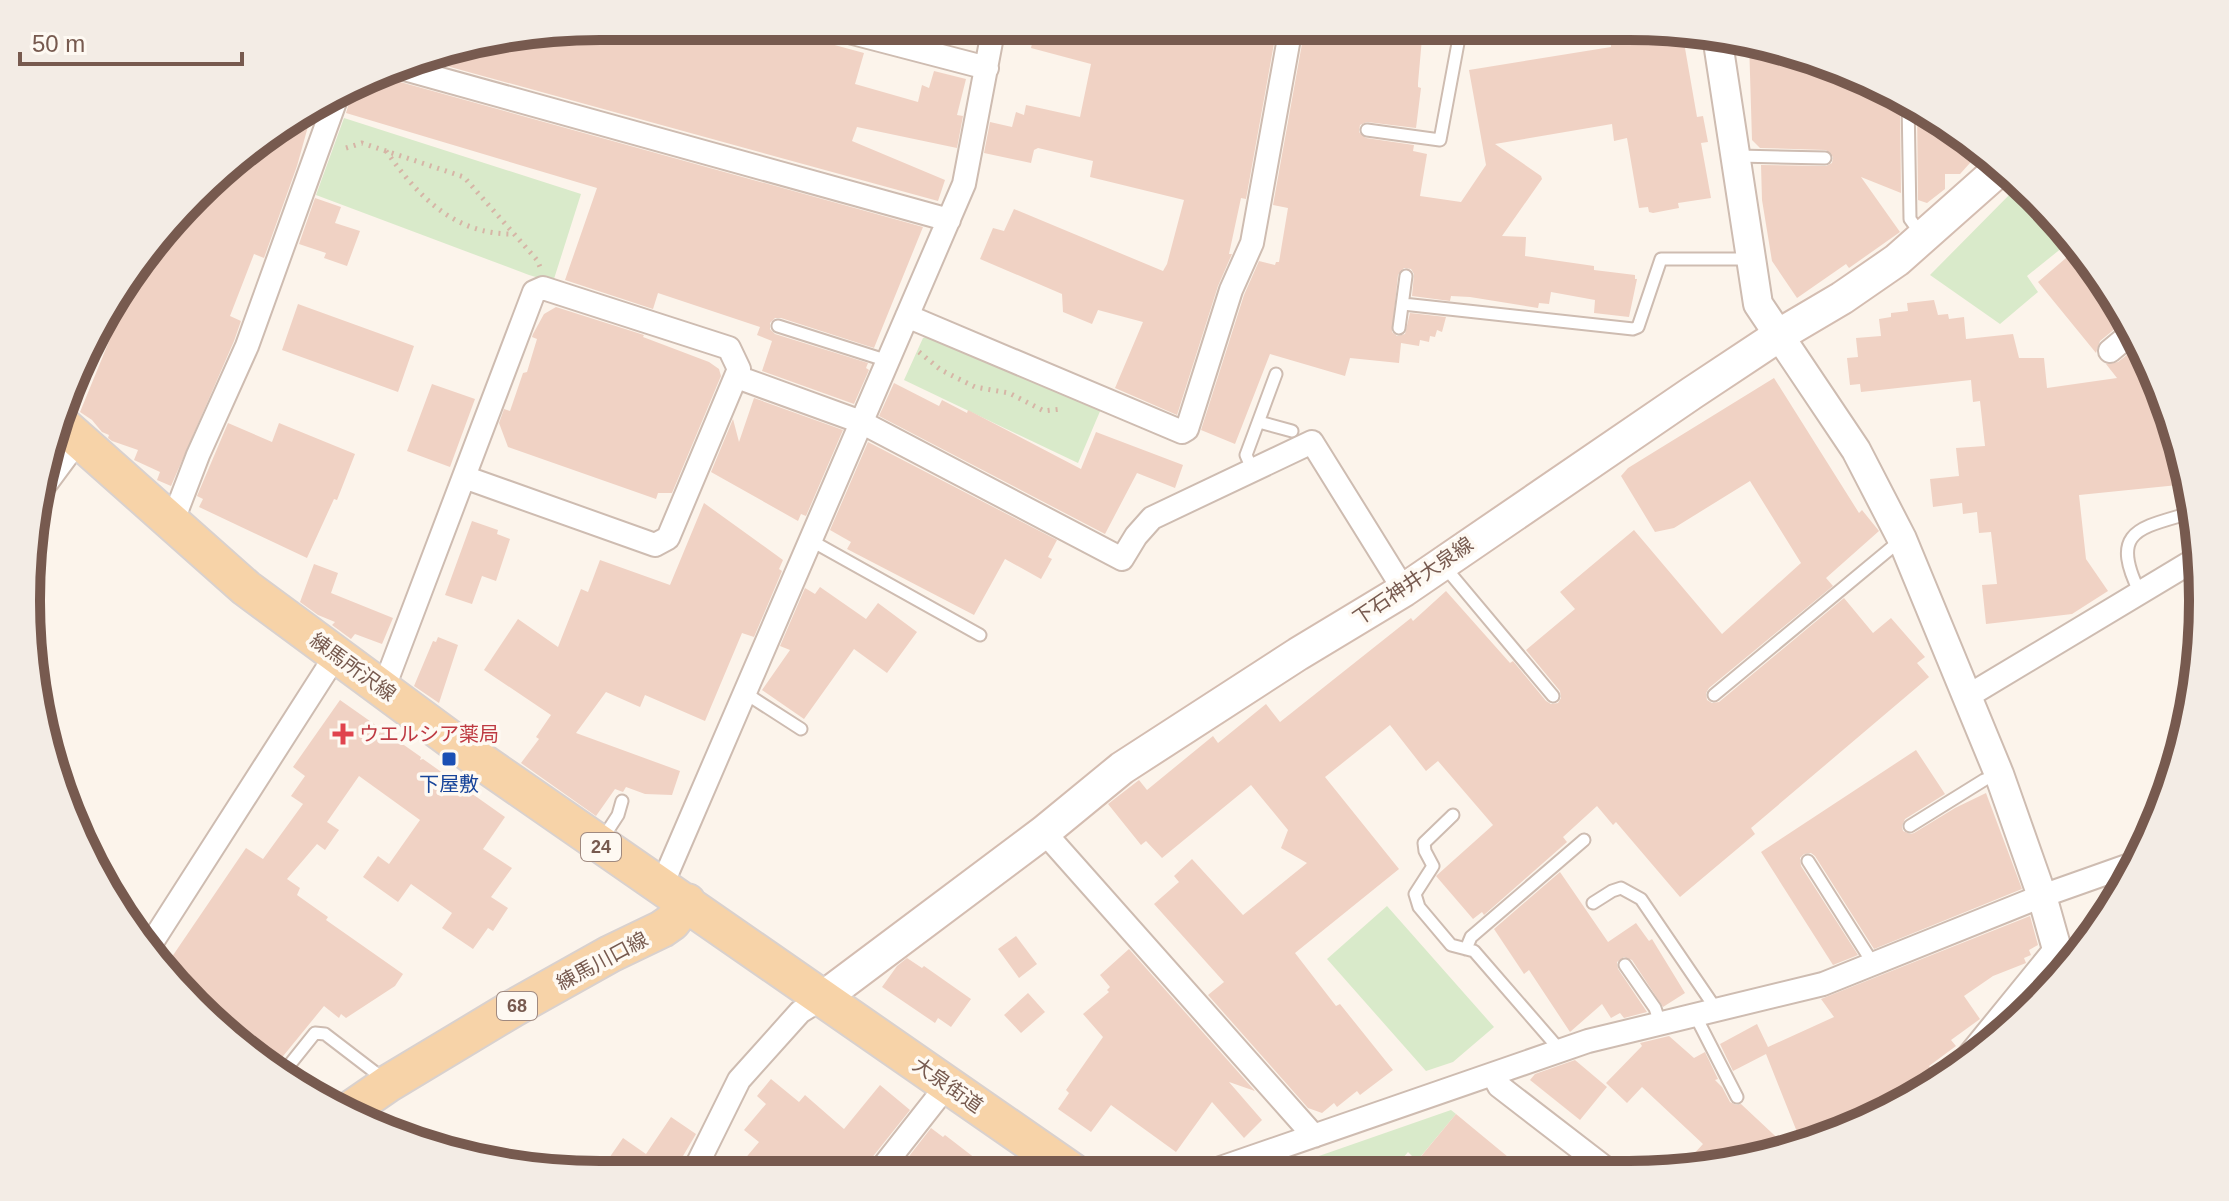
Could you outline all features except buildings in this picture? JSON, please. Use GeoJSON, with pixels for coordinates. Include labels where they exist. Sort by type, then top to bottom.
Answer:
{"type":"FeatureCollection","features":[{"type":"Feature","properties":{"kind":"main road","name":"下石神井大泉線"},"geometry":{"type":"LineString","coordinates":[[824,997],[1044,832],[1122,768],[1298,654],[1404,590],[1781,334],[1842,298],[1924,237],[1992,174]]}},
{"type":"Feature","properties":{"kind":"main road","name":"練馬所沢線"},"geometry":{"type":"LineString","coordinates":[[67,429],[246,588],[599,845],[824,997]]}},
{"type":"Feature","properties":{"kind":"main road","name":"練馬川口線"},"geometry":{"type":"LineString","coordinates":[[357,1105],[540,994],[662,929],[672,922],[674,894]]}},
{"type":"Feature","properties":{"kind":"main road","name":"大泉街道"},"geometry":{"type":"LineString","coordinates":[[824,997],[1057,1161]]}},
{"type":"Feature","properties":{"kind":"street"},"geometry":{"type":"LineString","coordinates":[[880,40],[987,68]]}},
{"type":"Feature","properties":{"kind":"street"},"geometry":{"type":"LineString","coordinates":[[674,894],[745,693],[964,184],[992,40]]}},
{"type":"Feature","properties":{"kind":"street"},"geometry":{"type":"LineString","coordinates":[[907,316],[1182,432],[1187,429],[1231,290],[1252,243],[1289,40]]}},
{"type":"Feature","properties":{"kind":"street"},"geometry":{"type":"LineString","coordinates":[[1719,48],[1758,304],[1856,450],[1902,539],[1999,774],[2060,958]]}},
{"type":"Feature","properties":{"kind":"street"},"geometry":{"type":"LineString","coordinates":[[415,72],[949,220]]}},
{"type":"Feature","properties":{"kind":"street"},"geometry":{"type":"LineString","coordinates":[[172,523],[198,455],[247,346],[332,109]]}},
{"type":"Feature","properties":{"kind":"street"},"geometry":{"type":"LineString","coordinates":[[383,690],[534,292],[543,288],[729,348],[739,369],[668,538],[655,545],[464,477]]}},
{"type":"Feature","properties":{"kind":"street"},"geometry":{"type":"LineString","coordinates":[[2110,351],[2124,339]]}},
{"type":"Feature","properties":{"kind":"street"},"geometry":{"type":"LineString","coordinates":[[737,377],[861,422],[1122,559],[1152,518],[1312,442],[1404,590]]}},
{"type":"Feature","properties":{"kind":"street"},"geometry":{"type":"LineString","coordinates":[[1968,696],[2188,564]]}},
{"type":"Feature","properties":{"kind":"street"},"geometry":{"type":"LineString","coordinates":[[154,939],[336,655]]}},
{"type":"Feature","properties":{"kind":"street"},"geometry":{"type":"LineString","coordinates":[[1044,832],[1314,1136]]}},
{"type":"Feature","properties":{"kind":"street"},"geometry":{"type":"LineString","coordinates":[[1241,1161],[1560,1050],[1823,984],[2042,896],[2121,868]]}},
{"type":"Feature","properties":{"kind":"street"},"geometry":{"type":"LineString","coordinates":[[699,1161],[739,1080],[800,1012],[824,997]]}},
{"type":"Feature","properties":{"kind":"street"},"geometry":{"type":"LineString","coordinates":[[1493,1075],[1499,1086],[1596,1161]]}},
{"type":"Feature","properties":{"kind":"street"},"geometry":{"type":"LineString","coordinates":[[887,1161],[948,1084]]}},
{"type":"Feature","properties":{"kind":"lane"},"geometry":{"type":"LineString","coordinates":[[1367,130],[1440,140],[1459,40]]}},
{"type":"Feature","properties":{"kind":"lane"},"geometry":{"type":"LineString","coordinates":[[1908,115],[1910,219],[1924,237]]}},
{"type":"Feature","properties":{"kind":"lane"},"geometry":{"type":"LineString","coordinates":[[1736,156],[1825,158]]}},
{"type":"Feature","properties":{"kind":"lane"},"geometry":{"type":"LineString","coordinates":[[1403,304],[1633,329],[1638,327],[1661,259],[1750,259]]}},
{"type":"Feature","properties":{"kind":"lane"},"geometry":{"type":"LineString","coordinates":[[1399,328],[1406,276]]}},
{"type":"Feature","properties":{"kind":"lane"},"geometry":{"type":"LineString","coordinates":[[778,326],[888,361]]}},
{"type":"Feature","properties":{"kind":"lane"},"geometry":{"type":"LineString","coordinates":[[1253,471],[1246,455],[1276,374]]}},
{"type":"Feature","properties":{"kind":"lane"},"geometry":{"type":"LineString","coordinates":[[1259,422],[1292,431]]}},
{"type":"Feature","properties":{"kind":"lane"},"geometry":{"type":"LineString","coordinates":[[2140,593],[2127,563],[2127,553],[2134,536],[2147,524],[2182,515]]}},
{"type":"Feature","properties":{"kind":"lane"},"geometry":{"type":"LineString","coordinates":[[1714,695],[1902,539]]}},
{"type":"Feature","properties":{"kind":"lane"},"geometry":{"type":"LineString","coordinates":[[810,540],[980,635]]}},
{"type":"Feature","properties":{"kind":"lane"},"geometry":{"type":"LineString","coordinates":[[1441,563],[1553,696]]}},
{"type":"Feature","properties":{"kind":"lane"},"geometry":{"type":"LineString","coordinates":[[745,693],[801,729]]}},
{"type":"Feature","properties":{"kind":"lane"},"geometry":{"type":"LineString","coordinates":[[1910,826],[1999,774]]}},
{"type":"Feature","properties":{"kind":"lane"},"geometry":{"type":"LineString","coordinates":[[599,845],[618,815],[622,801]]}},
{"type":"Feature","properties":{"kind":"lane"},"geometry":{"type":"LineString","coordinates":[[1453,815],[1424,843],[1433,866],[1415,894],[1419,907],[1451,945],[1474,951],[1560,1050]]}},
{"type":"Feature","properties":{"kind":"lane"},"geometry":{"type":"LineString","coordinates":[[1466,949],[1471,937],[1584,840]]}},
{"type":"Feature","properties":{"kind":"lane"},"geometry":{"type":"LineString","coordinates":[[1808,861],[1874,966]]}},
{"type":"Feature","properties":{"kind":"lane"},"geometry":{"type":"LineString","coordinates":[[1593,903],[1621,888],[1641,899],[1706,1012],[1737,1097]]}},
{"type":"Feature","properties":{"kind":"lane"},"geometry":{"type":"LineString","coordinates":[[1625,965],[1655,1008],[1660,1023]]}},
{"type":"Feature","properties":{"kind":"lane"},"geometry":{"type":"LineString","coordinates":[[288,1066],[315,1033],[325,1034],[389,1083]]}},
{"type":"Feature","properties":{"kind":"path"},"geometry":{"type":"LineString","coordinates":[[313,161],[329,166],[347,147],[362,143],[464,177],[537,260],[549,290]]}},
{"type":"Feature","properties":{"kind":"path"},"geometry":{"type":"LineString","coordinates":[[385,150],[409,184],[441,214],[495,235],[514,234]]}},
{"type":"Feature","properties":{"kind":"path"},"geometry":{"type":"LineString","coordinates":[[912,349],[923,354],[941,370],[975,387],[1009,393],[1044,411],[1076,408],[1093,394]]}},
{"type":"Feature","properties":{"kind":"green space"},"geometry":{"type":"Polygon","coordinates":[[[344,118],[581,194],[553,282],[316,195],[344,118]]]}},
{"type":"Feature","properties":{"kind":"green space"},"geometry":{"type":"Polygon","coordinates":[[[2012,192],[2063,247],[2027,276],[2038,292],[2000,324],[1930,275],[2012,192]]]}},
{"type":"Feature","properties":{"kind":"green space"},"geometry":{"type":"Polygon","coordinates":[[[929,336],[1101,409],[1078,463],[904,380],[923,338],[929,336]]]}},
{"type":"Feature","properties":{"kind":"green space"},"geometry":{"type":"Polygon","coordinates":[[[1387,906],[1494,1027],[1453,1062],[1426,1071],[1327,959],[1387,906]]]}},
{"type":"Feature","properties":{"kind":"green space"},"geometry":{"type":"Polygon","coordinates":[[[1451,1110],[1456,1114],[1417,1161],[1408,1152],[1400,1161],[1305,1161],[1451,1110]]]}},
{"type":"Feature","properties":{"kind":"place","name":"ウエルシア薬局"},"geometry":{"type":"Point","coordinates":[343,734]}},
{"type":"Feature","properties":{"kind":"place","name":"下屋敷"},"geometry":{"type":"Point","coordinates":[449,759]}}]}
